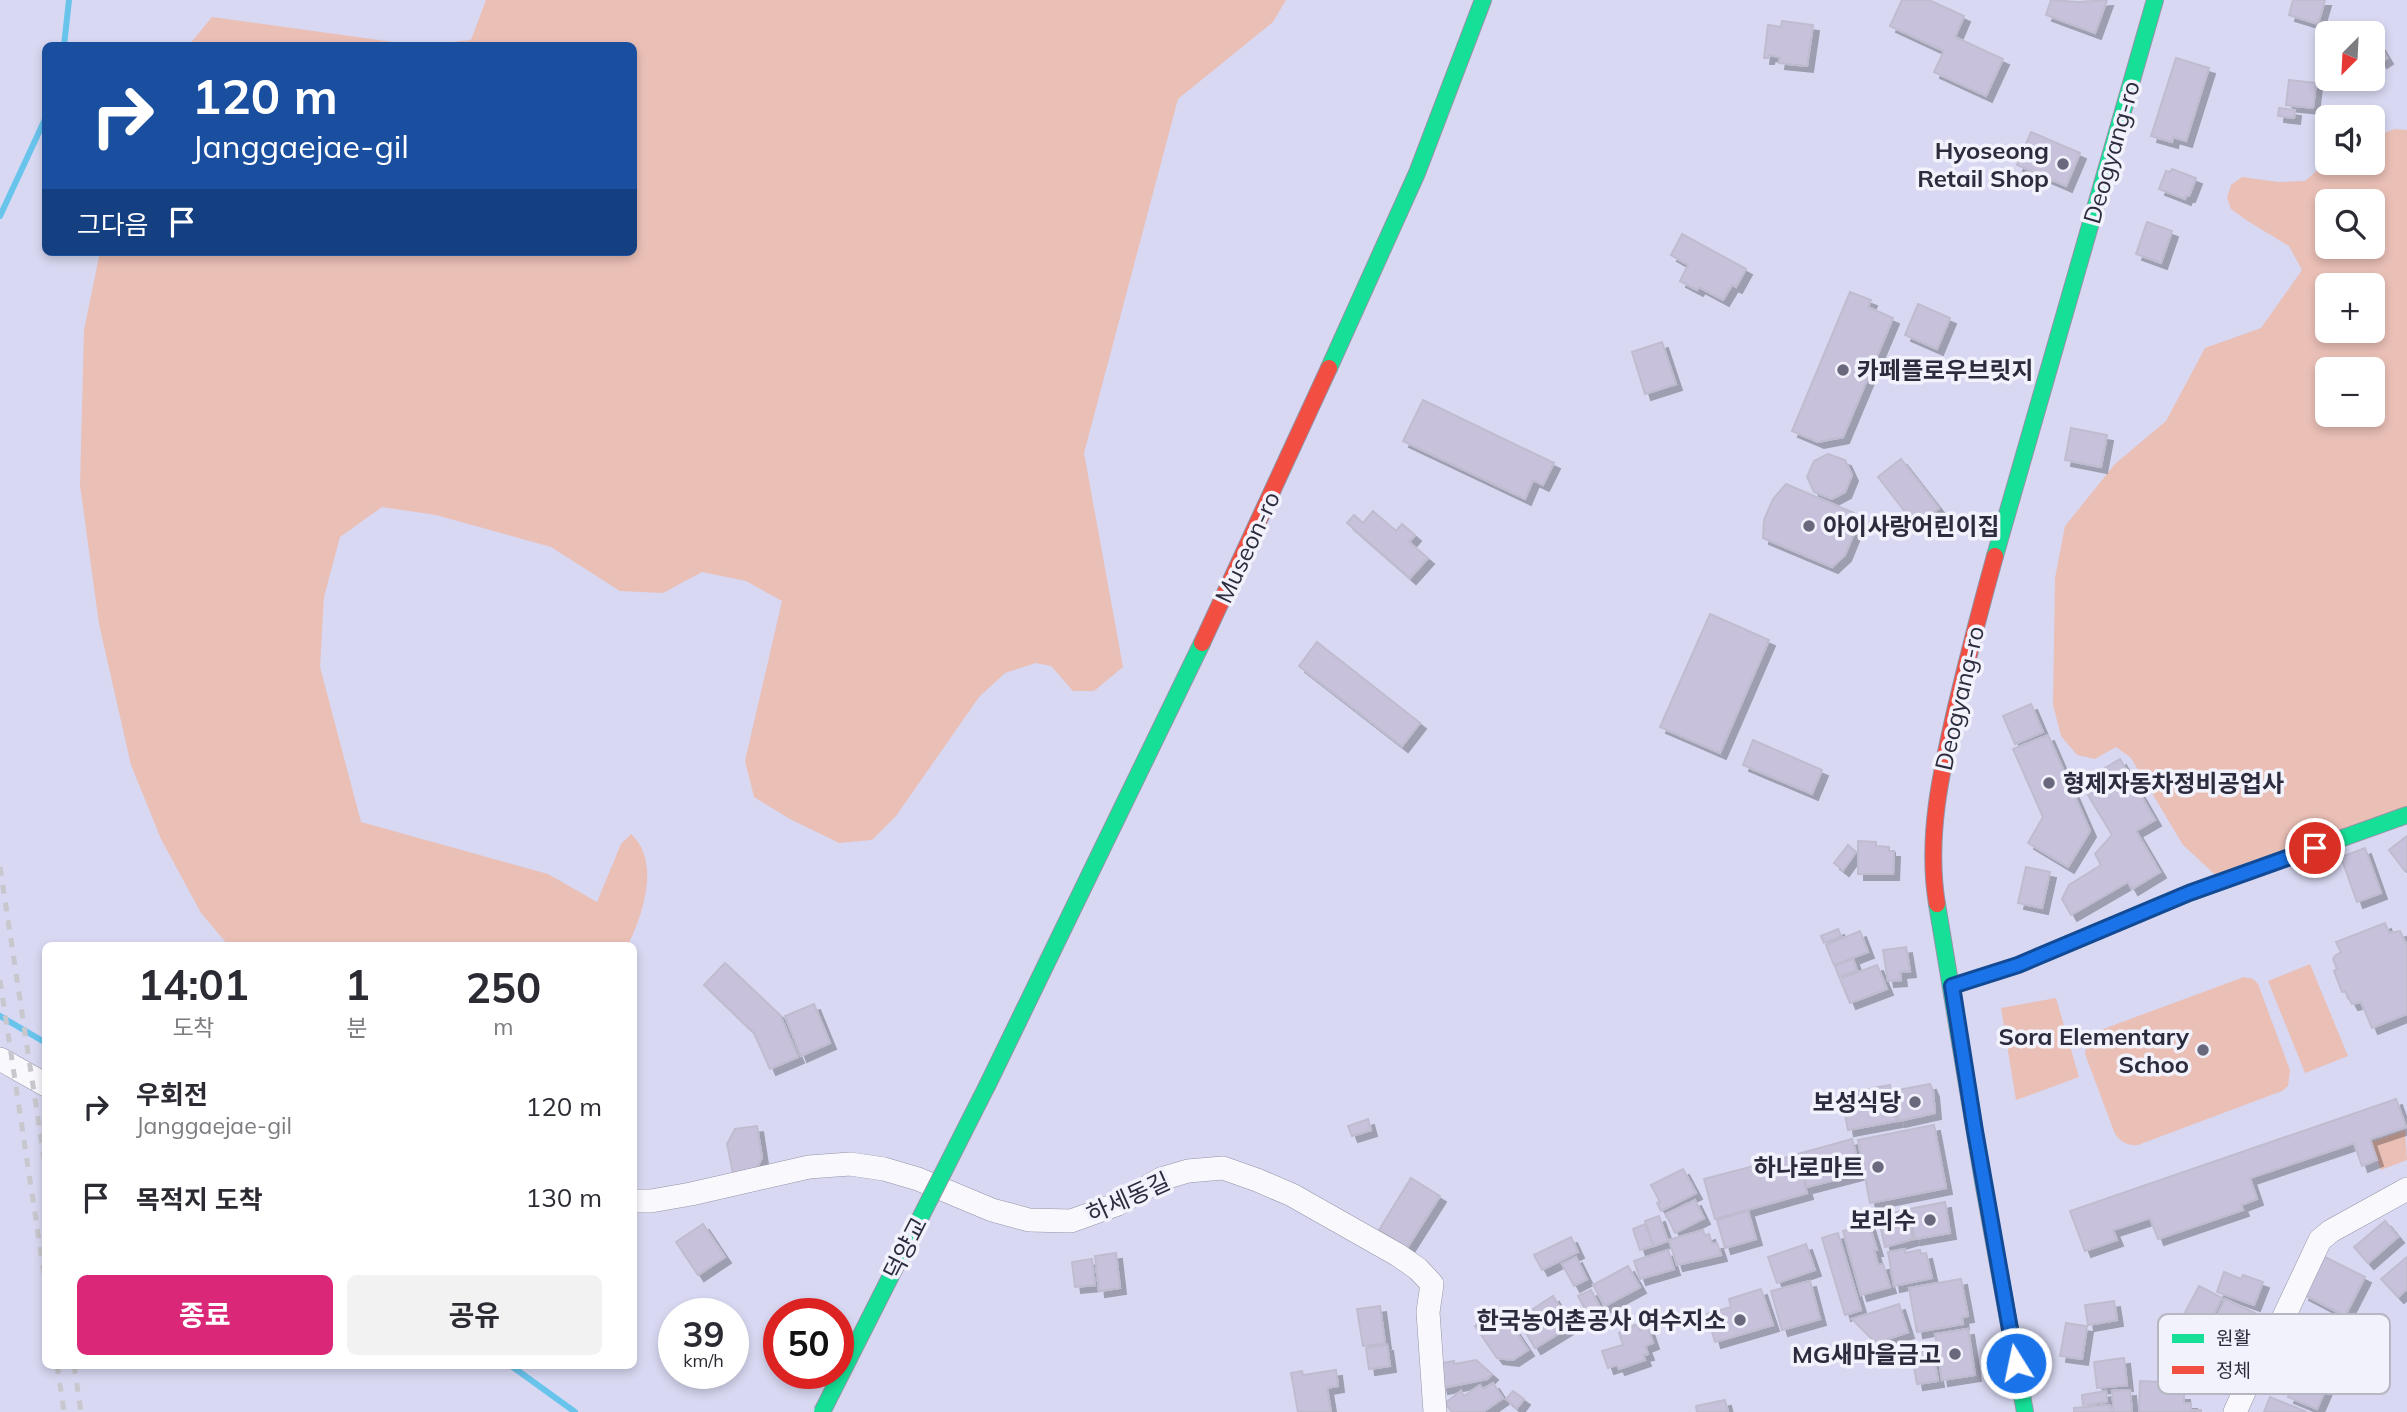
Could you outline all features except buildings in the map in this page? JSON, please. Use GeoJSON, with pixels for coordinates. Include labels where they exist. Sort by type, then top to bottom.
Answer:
{"type":"FeatureCollection","features":[{"type":"Feature","properties":{"kind":"street","name":"Museon-ro"},"geometry":{"type":"LineString","coordinates":[[988,1084],[1273,493],[1417,173],[1483,0]]}},
{"type":"Feature","properties":{"kind":"street","name":"Deogyang-ro"},"geometry":{"type":"LineString","coordinates":[[2025,1412],[1982,1175],[1933,872],[1933,833],[1941,773],[1973,638],[2025,444],[2155,0]]}},
{"type":"Feature","properties":{"kind":"street"},"geometry":{"type":"LineString","coordinates":[[1952,986],[2018,965],[2189,893],[2407,815]]}},
{"type":"Feature","properties":{"kind":"street"},"geometry":{"type":"LineString","coordinates":[[0,1059],[42,1083]]}},
{"type":"Feature","properties":{"kind":"street","name":"덕양교"},"geometry":{"type":"LineString","coordinates":[[822,1412],[988,1084]]}},
{"type":"Feature","properties":{"kind":"street","name":"하세동길"},"geometry":{"type":"LineString","coordinates":[[637,1201],[691,1194],[809,1167],[850,1164],[884,1169],[907,1176],[992,1210],[1029,1220],[1071,1221],[1118,1204],[1161,1178],[1195,1170],[1229,1170],[1292,1195],[1386,1248],[1418,1269],[1432,1284],[1428,1312],[1435,1412]]}},
{"type":"Feature","properties":{"kind":"street"},"geometry":{"type":"LineString","coordinates":[[2285,1314],[2320,1240],[2330,1231],[2407,1189]]}},
{"type":"Feature","properties":{"kind":"street"},"geometry":{"type":"LineString","coordinates":[[2235,1412],[2243,1394]]}},
{"type":"Feature","properties":{"kind":"shaded area"},"geometry":{"type":"Polygon","coordinates":[[[486,0],[1286,0],[1273,22],[1178,99],[1084,453],[1123,667],[1094,691],[1073,691],[1051,666],[1036,663],[1005,673],[979,697],[896,816],[872,840],[839,843],[790,819],[754,797],[745,761],[782,601],[746,581],[702,572],[663,593],[620,591],[551,547],[436,515],[382,507],[340,537],[324,597],[320,667],[361,822],[548,874],[597,902],[621,844],[631,834],[640,845],[647,873],[639,918],[629,942],[225,942],[201,913],[161,839],[131,765],[99,624],[80,485],[84,330],[99,256],[637,256],[637,42],[451,42],[471,40],[486,0]]]}},
{"type":"Feature","properties":{"kind":"shaded area"},"geometry":{"type":"Polygon","coordinates":[[[212,17],[393,42],[191,42],[212,17]]]}},
{"type":"Feature","properties":{"kind":"shaded area"},"geometry":{"type":"Polygon","coordinates":[[[2395,129],[2407,130],[2407,815],[2222,881],[2183,845],[2131,758],[2116,747],[2095,759],[2077,755],[2061,736],[2053,705],[2055,578],[2065,526],[2115,464],[2166,421],[2205,348],[2261,328],[2302,270],[2289,246],[2231,209],[2227,198],[2231,185],[2242,177],[2278,182],[2305,181],[2315,172],[2315,175],[2385,175],[2385,133],[2395,129]]]}},
{"type":"Feature","properties":{"kind":"shaded area"},"geometry":{"type":"Polygon","coordinates":[[[2310,964],[2348,1056],[2305,1073],[2268,981],[2310,964]]]}},
{"type":"Feature","properties":{"kind":"shaded area"},"geometry":{"type":"Polygon","coordinates":[[[2244,977],[2253,979],[2258,984],[2290,1070],[2288,1086],[2282,1091],[2138,1145],[2122,1141],[2115,1134],[2085,1054],[2088,1037],[2095,1032],[2244,977]]]}},
{"type":"Feature","properties":{"kind":"shaded area"},"geometry":{"type":"Polygon","coordinates":[[[2056,998],[2079,1077],[2016,1100],[2001,1008],[2056,998]]]}},
{"type":"Feature","properties":{"kind":"shaded area"},"geometry":{"type":"Polygon","coordinates":[[[2405,1130],[2407,1160],[2381,1170],[2371,1142],[2405,1130]]]}},
{"type":"Feature","properties":{"kind":"waterway"},"geometry":{"type":"LineString","coordinates":[[64,42],[69,0]]}},
{"type":"Feature","properties":{"kind":"waterway"},"geometry":{"type":"LineString","coordinates":[[0,216],[42,126]]}},
{"type":"Feature","properties":{"kind":"waterway"},"geometry":{"type":"LineString","coordinates":[[0,1016],[42,1041]]}},
{"type":"Feature","properties":{"kind":"waterway"},"geometry":{"type":"LineString","coordinates":[[516,1369],[575,1412]]}},
{"type":"Feature","properties":{"kind":"railway"},"geometry":{"type":"LineString","coordinates":[[0,867],[42,1145]]}},
{"type":"Feature","properties":{"kind":"railway"},"geometry":{"type":"LineString","coordinates":[[0,980],[42,1260]]}},
{"type":"Feature","properties":{"kind":"railway"},"geometry":{"type":"LineString","coordinates":[[58,1369],[64,1412]]}},
{"type":"Feature","properties":{"kind":"railway"},"geometry":{"type":"LineString","coordinates":[[75,1369],[81,1412]]}},
{"type":"Feature","properties":{"kind":"traffic: fast"},"geometry":{"type":"LineString","coordinates":[[1329,368],[1417,173],[1483,0]]}},
{"type":"Feature","properties":{"kind":"traffic: fast"},"geometry":{"type":"LineString","coordinates":[[1995,556],[2155,0]]}},
{"type":"Feature","properties":{"kind":"traffic: fast"},"geometry":{"type":"LineString","coordinates":[[988,1084],[1202,643]]}},
{"type":"Feature","properties":{"kind":"traffic: fast"},"geometry":{"type":"LineString","coordinates":[[1952,986],[2018,965],[2189,893],[2407,815]]}},
{"type":"Feature","properties":{"kind":"traffic: fast"},"geometry":{"type":"LineString","coordinates":[[1937,904],[2025,1412]]}},
{"type":"Feature","properties":{"kind":"traffic: fast"},"geometry":{"type":"LineString","coordinates":[[822,1412],[988,1084]]}},
{"type":"Feature","properties":{"kind":"traffic: jam"},"geometry":{"type":"LineString","coordinates":[[1202,643],[1329,368]]}},
{"type":"Feature","properties":{"kind":"traffic: jam"},"geometry":{"type":"LineString","coordinates":[[1937,904],[1933,855],[1940,780],[1995,556]]}},
{"type":"Feature","properties":{"kind":"place","name":"Hyoseong Retail Shop"},"geometry":{"type":"Point","coordinates":[2063,164]}},
{"type":"Feature","properties":{"kind":"place","name":"카페플로우브릿지"},"geometry":{"type":"Point","coordinates":[1843,370]}},
{"type":"Feature","properties":{"kind":"place","name":"아이사랑어린이집"},"geometry":{"type":"Point","coordinates":[1809,526]}},
{"type":"Feature","properties":{"kind":"place","name":"형제자동차정비공업사"},"geometry":{"type":"Point","coordinates":[2049,783]}},
{"type":"Feature","properties":{"kind":"place","name":"Sora Elementary Schoo"},"geometry":{"type":"Point","coordinates":[2203,1050]}},
{"type":"Feature","properties":{"kind":"place","name":"보성식당"},"geometry":{"type":"Point","coordinates":[1915,1102]}},
{"type":"Feature","properties":{"kind":"place","name":"하나로마트"},"geometry":{"type":"Point","coordinates":[1878,1167]}},
{"type":"Feature","properties":{"kind":"place","name":"보리수"},"geometry":{"type":"Point","coordinates":[1930,1220]}},
{"type":"Feature","properties":{"kind":"place","name":"한국농어촌공사 여수지소"},"geometry":{"type":"Point","coordinates":[1740,1320]}},
{"type":"Feature","properties":{"kind":"place","name":"MG새마을금고"},"geometry":{"type":"Point","coordinates":[1955,1354]}},
{"type":"Feature","properties":{"kind":"route"},"geometry":{"type":"LineString","coordinates":[[2016,1363],[1952,986],[2018,965],[2189,893],[2315,848]]}}]}
